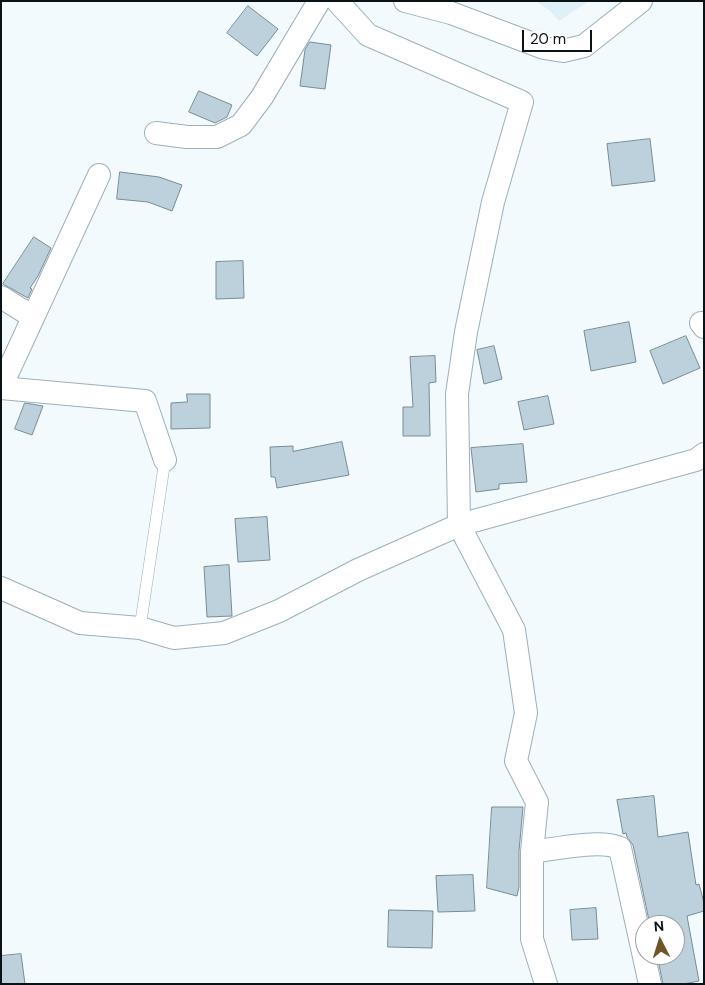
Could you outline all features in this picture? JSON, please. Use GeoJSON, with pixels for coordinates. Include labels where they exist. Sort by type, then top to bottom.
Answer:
{"type":"FeatureCollection","features":[{"type":"Feature","properties":{"kind":"street"},"geometry":{"type":"LineString","coordinates":[[156,133],[217,138],[241,125],[262,98],[319,1]]}},
{"type":"Feature","properties":{"kind":"street"},"geometry":{"type":"LineString","coordinates":[[337,1],[368,35],[522,102],[493,202],[466,332],[458,385],[459,525],[514,630],[526,713],[516,761],[536,802],[532,852],[532,939],[546,984]]}},
{"type":"Feature","properties":{"kind":"street"},"geometry":{"type":"LineString","coordinates":[[404,1],[450,14],[544,48],[563,51],[584,46],[641,1]]}},
{"type":"Feature","properties":{"kind":"street"},"geometry":{"type":"LineString","coordinates":[[99,175],[1,387],[145,401],[165,460]]}},
{"type":"Feature","properties":{"kind":"street"},"geometry":{"type":"LineString","coordinates":[[1,297],[34,317]]}},
{"type":"Feature","properties":{"kind":"street"},"geometry":{"type":"LineString","coordinates":[[1,588],[80,624],[140,628],[174,638],[224,633],[279,611],[358,570],[459,525],[696,460],[704,454]]}},
{"type":"Feature","properties":{"kind":"street"},"geometry":{"type":"LineString","coordinates":[[532,852],[600,844],[612,844],[620,848],[650,984]]}},
{"type":"Feature","properties":{"kind":"lane"},"geometry":{"type":"LineString","coordinates":[[140,628],[165,460]]}},
{"type":"Feature","properties":{"kind":"shaded area"},"geometry":{"type":"Polygon","coordinates":[[[536,1],[589,1],[559,21],[550,11],[536,1]]]}},
{"type":"Feature","properties":{"kind":"building"},"geometry":{"type":"Polygon","coordinates":[[[248,6],[278,29],[257,56],[227,33],[248,6]]]}},
{"type":"Feature","properties":{"kind":"building"},"geometry":{"type":"Polygon","coordinates":[[[310,42],[331,45],[325,89],[300,86],[305,50],[310,42]]]}},
{"type":"Feature","properties":{"kind":"building"},"geometry":{"type":"Polygon","coordinates":[[[199,91],[232,105],[227,117],[215,123],[189,112],[199,91]]]}},
{"type":"Feature","properties":{"kind":"building"},"geometry":{"type":"Polygon","coordinates":[[[650,139],[655,181],[612,186],[607,144],[650,139]]]}},
{"type":"Feature","properties":{"kind":"building"},"geometry":{"type":"Polygon","coordinates":[[[120,172],[159,177],[182,185],[172,211],[148,202],[117,199],[120,172]]]}},
{"type":"Feature","properties":{"kind":"building"},"geometry":{"type":"Polygon","coordinates":[[[34,237],[51,248],[38,276],[30,288],[32,289],[28,298],[3,284],[34,237]]]}},
{"type":"Feature","properties":{"kind":"building"},"geometry":{"type":"Polygon","coordinates":[[[243,261],[244,298],[216,299],[216,262],[243,261]]]}},
{"type":"Feature","properties":{"kind":"building"},"geometry":{"type":"Polygon","coordinates":[[[629,322],[636,362],[591,371],[584,331],[629,322]]]}},
{"type":"Feature","properties":{"kind":"building"},"geometry":{"type":"Polygon","coordinates":[[[686,336],[700,368],[663,384],[650,351],[686,336]]]}},
{"type":"Feature","properties":{"kind":"building"},"geometry":{"type":"Polygon","coordinates":[[[494,346],[502,379],[484,384],[477,350],[494,346]]]}},
{"type":"Feature","properties":{"kind":"building"},"geometry":{"type":"Polygon","coordinates":[[[435,356],[436,382],[429,383],[430,436],[403,436],[403,407],[413,407],[410,357],[435,356]]]}},
{"type":"Feature","properties":{"kind":"building"},"geometry":{"type":"Polygon","coordinates":[[[187,394],[210,394],[210,428],[171,429],[171,403],[187,402],[187,394]]]}},
{"type":"Feature","properties":{"kind":"building"},"geometry":{"type":"Polygon","coordinates":[[[548,396],[554,424],[524,430],[518,402],[548,396]]]}},
{"type":"Feature","properties":{"kind":"building"},"geometry":{"type":"Polygon","coordinates":[[[25,403],[43,406],[32,435],[15,429],[25,403]]]}},
{"type":"Feature","properties":{"kind":"building"},"geometry":{"type":"Polygon","coordinates":[[[342,442],[349,475],[277,488],[275,477],[271,477],[270,447],[293,446],[293,451],[342,442]]]}},
{"type":"Feature","properties":{"kind":"building"},"geometry":{"type":"Polygon","coordinates":[[[523,444],[527,482],[499,484],[499,489],[476,492],[471,448],[523,444]]]}},
{"type":"Feature","properties":{"kind":"building"},"geometry":{"type":"Polygon","coordinates":[[[267,517],[270,560],[238,562],[235,519],[267,517]]]}},
{"type":"Feature","properties":{"kind":"building"},"geometry":{"type":"Polygon","coordinates":[[[229,565],[232,616],[207,617],[204,567],[229,565]]]}},
{"type":"Feature","properties":{"kind":"building"},"geometry":{"type":"Polygon","coordinates":[[[654,796],[658,837],[688,832],[696,885],[699,884],[704,903],[704,911],[687,916],[699,981],[683,984],[663,984],[659,965],[685,965],[685,915],[648,915],[633,845],[626,833],[623,834],[617,800],[654,796]]]}},
{"type":"Feature","properties":{"kind":"building"},"geometry":{"type":"Polygon","coordinates":[[[492,807],[523,807],[517,896],[487,888],[492,807]]]}},
{"type":"Feature","properties":{"kind":"building"},"geometry":{"type":"Polygon","coordinates":[[[473,875],[475,911],[438,912],[436,876],[473,875]]]}},
{"type":"Feature","properties":{"kind":"building"},"geometry":{"type":"Polygon","coordinates":[[[596,908],[598,939],[572,940],[570,910],[596,908]]]}},
{"type":"Feature","properties":{"kind":"building"},"geometry":{"type":"Polygon","coordinates":[[[389,910],[433,911],[432,948],[388,947],[389,910]]]}},
{"type":"Feature","properties":{"kind":"building"},"geometry":{"type":"Polygon","coordinates":[[[21,954],[25,984],[1,984],[1,956],[21,954]]]}}]}
